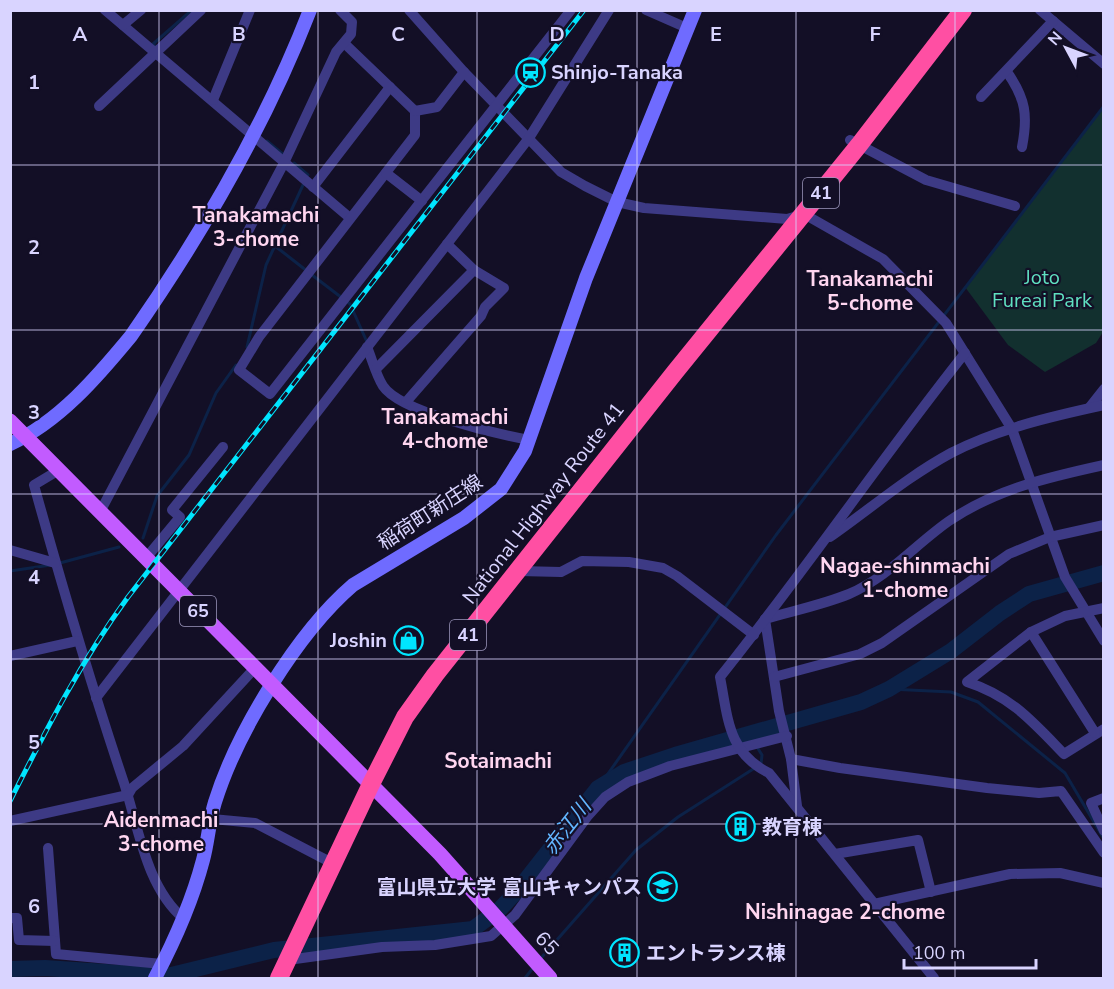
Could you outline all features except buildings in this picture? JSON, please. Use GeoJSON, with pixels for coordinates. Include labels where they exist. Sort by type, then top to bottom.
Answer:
{"type":"FeatureCollection","features":[{"type":"Feature","properties":{"kind":"highway","name":"National Highway Route 41"},"geometry":{"type":"LineString","coordinates":[[855,142],[950,10]]}},
{"type":"Feature","properties":{"kind":"highway","name":"National Highway Route 41"},"geometry":{"type":"LineString","coordinates":[[279,978],[405,717],[435,675],[795,217],[963,10]]}},
{"type":"Feature","properties":{"kind":"main road"},"geometry":{"type":"LineString","coordinates":[[10,444],[42,427],[110,362],[131,336],[254,138],[290,63],[310,10]]}},
{"type":"Feature","properties":{"kind":"main road","name":"稲荷町新庄線"},"geometry":{"type":"LineString","coordinates":[[155,978],[184,919],[203,862],[224,775],[247,726],[290,655],[338,597],[379,568],[464,518],[501,489],[529,440],[586,278],[695,10]]}},
{"type":"Feature","properties":{"kind":"main road","name":"65"},"geometry":{"type":"LineString","coordinates":[[10,421],[371,784],[477,896],[550,978]]}},
{"type":"Feature","properties":{"kind":"street"},"geometry":{"type":"LineString","coordinates":[[105,10],[350,218]]}},
{"type":"Feature","properties":{"kind":"street"},"geometry":{"type":"LineString","coordinates":[[123,25],[141,10]]}},
{"type":"Feature","properties":{"kind":"street"},"geometry":{"type":"LineString","coordinates":[[99,106],[201,10]]}},
{"type":"Feature","properties":{"kind":"street"},"geometry":{"type":"LineString","coordinates":[[213,100],[250,10]]}},
{"type":"Feature","properties":{"kind":"street"},"geometry":{"type":"LineString","coordinates":[[100,512],[285,163],[336,52],[351,34],[352,22],[340,10]]}},
{"type":"Feature","properties":{"kind":"street"},"geometry":{"type":"LineString","coordinates":[[409,10],[464,72],[561,172],[617,202],[644,208],[795,217],[883,259],[946,323],[1012,429],[1065,577],[1104,641]]}},
{"type":"Feature","properties":{"kind":"street"},"geometry":{"type":"LineString","coordinates":[[344,43],[416,111],[415,135],[259,337],[240,370],[270,394],[571,10]]}},
{"type":"Feature","properties":{"kind":"street"},"geometry":{"type":"LineString","coordinates":[[96,698],[529,138],[609,10]]}},
{"type":"Feature","properties":{"kind":"street"},"geometry":{"type":"LineString","coordinates":[[646,10],[687,28]]}},
{"type":"Feature","properties":{"kind":"street"},"geometry":{"type":"LineString","coordinates":[[1040,10],[1104,64]]}},
{"type":"Feature","properties":{"kind":"street"},"geometry":{"type":"LineString","coordinates":[[981,97],[1053,21]]}},
{"type":"Feature","properties":{"kind":"street"},"geometry":{"type":"LineString","coordinates":[[416,111],[437,107],[464,72]]}},
{"type":"Feature","properties":{"kind":"street"},"geometry":{"type":"LineString","coordinates":[[1007,72],[1021,91],[1026,122],[1022,147]]}},
{"type":"Feature","properties":{"kind":"street"},"geometry":{"type":"LineString","coordinates":[[313,187],[390,87]]}},
{"type":"Feature","properties":{"kind":"street"},"geometry":{"type":"LineString","coordinates":[[855,142],[926,180],[1015,206]]}},
{"type":"Feature","properties":{"kind":"street"},"geometry":{"type":"LineString","coordinates":[[386,173],[422,201]]}},
{"type":"Feature","properties":{"kind":"street"},"geometry":{"type":"LineString","coordinates":[[406,402],[481,316],[485,307],[504,288],[474,270],[447,243]]}},
{"type":"Feature","properties":{"kind":"street"},"geometry":{"type":"LineString","coordinates":[[376,369],[474,270]]}},
{"type":"Feature","properties":{"kind":"street"},"geometry":{"type":"LineString","coordinates":[[367,347],[383,386],[396,399],[470,427],[529,440]]}},
{"type":"Feature","properties":{"kind":"street"},"geometry":{"type":"LineString","coordinates":[[934,978],[769,772],[752,764],[738,746],[729,719],[720,677],[823,543],[903,430],[965,353]]}},
{"type":"Feature","properties":{"kind":"street"},"geometry":{"type":"LineString","coordinates":[[1089,408],[1104,389]]}},
{"type":"Feature","properties":{"kind":"street"},"geometry":{"type":"LineString","coordinates":[[823,543],[923,470],[953,452],[1012,429],[1104,405]]}},
{"type":"Feature","properties":{"kind":"street"},"geometry":{"type":"LineString","coordinates":[[146,558],[180,517],[172,510],[223,447]]}},
{"type":"Feature","properties":{"kind":"street"},"geometry":{"type":"LineString","coordinates":[[765,619],[849,594],[882,574],[952,519],[992,497],[1031,481],[1104,465]]}},
{"type":"Feature","properties":{"kind":"street"},"geometry":{"type":"LineString","coordinates":[[59,470],[34,486],[55,563],[77,641],[150,869],[170,907],[184,919]]}},
{"type":"Feature","properties":{"kind":"street"},"geometry":{"type":"LineString","coordinates":[[774,677],[860,654],[882,644],[1009,554],[1050,537],[1104,525]]}},
{"type":"Feature","properties":{"kind":"street"},"geometry":{"type":"LineString","coordinates":[[10,549],[55,563]]}},
{"type":"Feature","properties":{"kind":"street"},"geometry":{"type":"LineString","coordinates":[[519,571],[561,572],[582,561],[629,562],[663,568],[677,576],[754,635]]}},
{"type":"Feature","properties":{"kind":"street"},"geometry":{"type":"LineString","coordinates":[[1031,632],[1099,731],[1064,754],[1007,699],[967,682],[1031,632],[1065,616],[1104,608]]}},
{"type":"Feature","properties":{"kind":"street"},"geometry":{"type":"LineString","coordinates":[[765,619],[791,759],[797,807]]}},
{"type":"Feature","properties":{"kind":"street"},"geometry":{"type":"LineString","coordinates":[[10,656],[77,641]]}},
{"type":"Feature","properties":{"kind":"street"},"geometry":{"type":"LineString","coordinates":[[10,821],[128,795],[132,788],[183,747],[255,668]]}},
{"type":"Feature","properties":{"kind":"street"},"geometry":{"type":"LineString","coordinates":[[288,960],[382,947],[435,945],[491,936],[522,906],[587,817],[605,797],[628,782],[653,771],[738,746],[787,736]]}},
{"type":"Feature","properties":{"kind":"street"},"geometry":{"type":"LineString","coordinates":[[791,759],[851,770],[987,788],[1039,793],[1061,791],[1104,853]]}},
{"type":"Feature","properties":{"kind":"street"},"geometry":{"type":"LineString","coordinates":[[1104,798],[1091,803],[1104,831]]}},
{"type":"Feature","properties":{"kind":"street"},"geometry":{"type":"LineString","coordinates":[[212,819],[255,823],[334,864]]}},
{"type":"Feature","properties":{"kind":"street"},"geometry":{"type":"LineString","coordinates":[[835,854],[918,840],[931,892]]}},
{"type":"Feature","properties":{"kind":"street"},"geometry":{"type":"LineString","coordinates":[[48,848],[56,954],[162,964]]}},
{"type":"Feature","properties":{"kind":"street"},"geometry":{"type":"LineString","coordinates":[[874,904],[1010,874],[1060,873],[1104,883]]}},
{"type":"Feature","properties":{"kind":"street"},"geometry":{"type":"LineString","coordinates":[[10,918],[17,918],[19,940],[55,941]]}},
{"type":"Feature","properties":{"kind":"green space","name":"Joto Fureai Park"},"geometry":{"type":"Polygon","coordinates":[[[1103,107],[1103,332],[1096,343],[1045,372],[1008,345],[965,287],[1103,107]]]}},
{"type":"Feature","properties":{"kind":"waterway"},"geometry":{"type":"LineString","coordinates":[[156,47],[153,44],[192,10]]}},
{"type":"Feature","properties":{"kind":"waterway"},"geometry":{"type":"LineString","coordinates":[[598,788],[776,535],[1104,106]]}},
{"type":"Feature","properties":{"kind":"waterway"},"geometry":{"type":"LineString","coordinates":[[267,141],[284,155]]}},
{"type":"Feature","properties":{"kind":"waterway"},"geometry":{"type":"LineString","coordinates":[[294,163],[308,175]]}},
{"type":"Feature","properties":{"kind":"waterway"},"geometry":{"type":"LineString","coordinates":[[247,347],[266,265],[303,185]]}},
{"type":"Feature","properties":{"kind":"waterway"},"geometry":{"type":"LineString","coordinates":[[275,246],[307,271]]}},
{"type":"Feature","properties":{"kind":"waterway"},"geometry":{"type":"LineString","coordinates":[[312,275],[350,304],[367,342]]}},
{"type":"Feature","properties":{"kind":"waterway"},"geometry":{"type":"LineString","coordinates":[[143,538],[157,496],[189,455],[216,393],[236,365]]}},
{"type":"Feature","properties":{"kind":"waterway"},"geometry":{"type":"LineString","coordinates":[[60,563],[119,547]]}},
{"type":"Feature","properties":{"kind":"waterway"},"geometry":{"type":"LineString","coordinates":[[10,571],[51,565]]}},
{"type":"Feature","properties":{"kind":"waterway","name":"赤江川"},"geometry":{"type":"LineString","coordinates":[[10,969],[45,968],[167,976],[274,950],[473,929],[500,909],[518,890],[598,788],[624,772],[675,755],[861,702],[889,689],[951,651],[1029,594],[1104,573]]}},
{"type":"Feature","properties":{"kind":"waterway"},"geometry":{"type":"LineString","coordinates":[[889,689],[951,692],[978,702],[1065,773],[1104,839]]}},
{"type":"Feature","properties":{"kind":"waterway","name":"赤江川"},"geometry":{"type":"LineString","coordinates":[[752,734],[755,741]]}},
{"type":"Feature","properties":{"kind":"waterway"},"geometry":{"type":"LineString","coordinates":[[541,958],[636,850],[678,817],[761,764],[762,755],[757,747]]}},
{"type":"Feature","properties":{"kind":"waterway"},"geometry":{"type":"LineString","coordinates":[[525,978],[533,968]]}},
{"type":"Feature","properties":{"kind":"railway"},"geometry":{"type":"LineString","coordinates":[[10,801],[80,671],[128,597],[584,10]]}},
{"type":"Feature","properties":{"kind":"place","name":"Shinjo-Tanaka"},"geometry":{"type":"Point","coordinates":[530,72]}},
{"type":"Feature","properties":{"kind":"place","name":"Joshin"},"geometry":{"type":"Point","coordinates":[408,640]}},
{"type":"Feature","properties":{"kind":"place","name":"教育棟"},"geometry":{"type":"Point","coordinates":[741,827]}},
{"type":"Feature","properties":{"kind":"place","name":"富山県立大学 富山キャンパス"},"geometry":{"type":"Point","coordinates":[663,887]}},
{"type":"Feature","properties":{"kind":"place","name":"エントランス棟"},"geometry":{"type":"Point","coordinates":[625,953]}},
{"type":"Feature","properties":{"kind":"district","name":"Tanakamachi 3-chome"},"geometry":{"type":"Point","coordinates":[256,227]}},
{"type":"Feature","properties":{"kind":"district","name":"Tanakamachi 5-chome"},"geometry":{"type":"Point","coordinates":[870,291]}},
{"type":"Feature","properties":{"kind":"district","name":"Tanakamachi 4-chome"},"geometry":{"type":"Point","coordinates":[445,429]}},
{"type":"Feature","properties":{"kind":"district","name":"Nagae-shinmachi 1-chome"},"geometry":{"type":"Point","coordinates":[905,578]}},
{"type":"Feature","properties":{"kind":"district","name":"Sotaimachi"},"geometry":{"type":"Point","coordinates":[498,761]}},
{"type":"Feature","properties":{"kind":"district","name":"Aidenmachi 3-chome"},"geometry":{"type":"Point","coordinates":[161,832]}},
{"type":"Feature","properties":{"kind":"district","name":"Nishinagae 2-chome"},"geometry":{"type":"Point","coordinates":[845,912]}}]}
